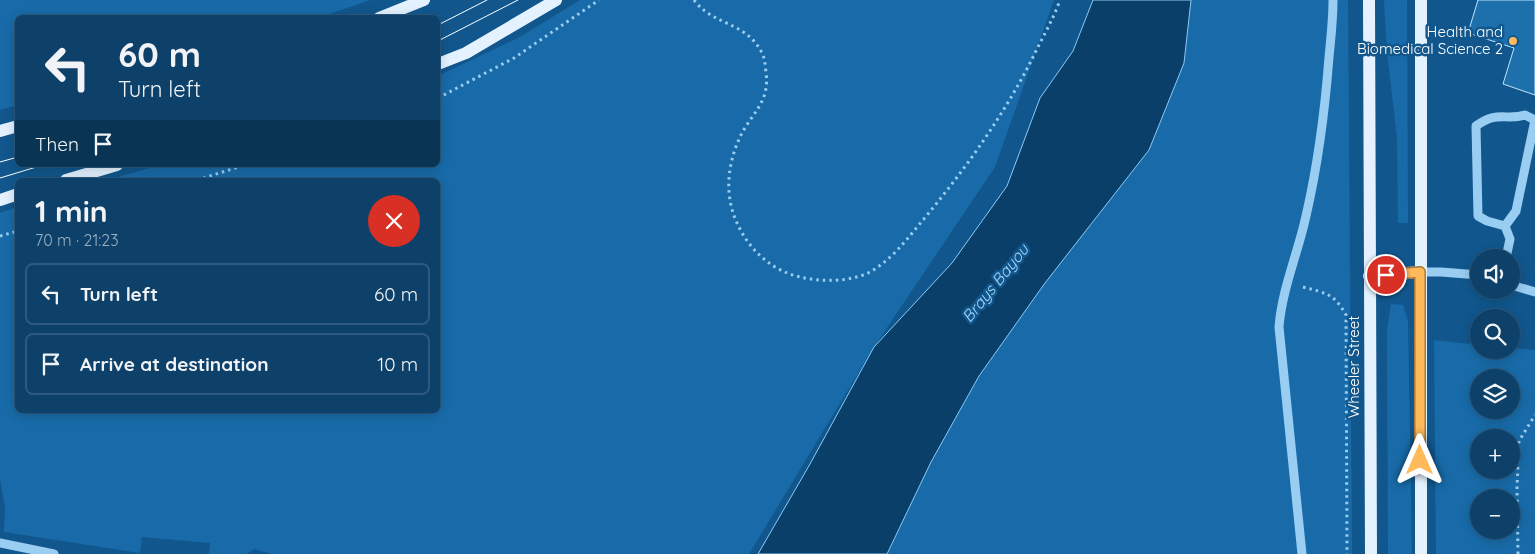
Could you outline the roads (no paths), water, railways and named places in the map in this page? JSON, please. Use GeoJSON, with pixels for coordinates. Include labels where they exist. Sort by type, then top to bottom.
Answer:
{"type":"FeatureCollection","features":[{"type":"Feature","properties":{"kind":"main road"},"geometry":{"type":"LineString","coordinates":[[386,15],[424,0]]}},
{"type":"Feature","properties":{"kind":"main road"},"geometry":{"type":"LineString","coordinates":[[440,63],[466,53],[556,0]]}},
{"type":"Feature","properties":{"kind":"main road","name":"Wheeler Street"},"geometry":{"type":"LineString","coordinates":[[1369,0],[1371,554]]}},
{"type":"Feature","properties":{"kind":"main road"},"geometry":{"type":"LineString","coordinates":[[1421,0],[1421,554]]}},
{"type":"Feature","properties":{"kind":"main road"},"geometry":{"type":"LineString","coordinates":[[0,131],[15,127]]}},
{"type":"Feature","properties":{"kind":"main road"},"geometry":{"type":"LineString","coordinates":[[73,178],[110,167]]}},
{"type":"Feature","properties":{"kind":"main road"},"geometry":{"type":"LineString","coordinates":[[0,200],[15,195]]}},
{"type":"Feature","properties":{"kind":"main road"},"geometry":{"type":"LineString","coordinates":[[1369,276],[1420,272]]}},
{"type":"Feature","properties":{"kind":"street"},"geometry":{"type":"LineString","coordinates":[[1302,554],[1279,327],[1280,306],[1289,283],[1306,216],[1318,148],[1327,81],[1333,0]]}},
{"type":"Feature","properties":{"kind":"street"},"geometry":{"type":"LineString","coordinates":[[1506,226],[1486,221],[1478,216],[1476,126],[1486,119],[1501,116],[1518,118],[1525,115],[1535,120],[1516,211],[1506,226],[1510,240],[1508,249]]}},
{"type":"Feature","properties":{"kind":"street"},"geometry":{"type":"LineString","coordinates":[[1420,272],[1470,274]]}},
{"type":"Feature","properties":{"kind":"street"},"geometry":{"type":"LineString","coordinates":[[1520,288],[1535,292]]}},
{"type":"Feature","properties":{"kind":"street"},"geometry":{"type":"LineString","coordinates":[[0,543],[54,554]]}},
{"type":"Feature","properties":{"kind":"water","name":"Brays Bayou"},"geometry":{"type":"Polygon","coordinates":[[[1093,0],[1191,0],[1184,63],[1149,150],[1045,283],[979,376],[931,462],[887,554],[758,554],[874,347],[952,263],[1007,186],[1040,98],[1073,51],[1093,0]]]}},
{"type":"Feature","properties":{"kind":"tram line"},"geometry":{"type":"LineString","coordinates":[[440,24],[487,0]]}},
{"type":"Feature","properties":{"kind":"tram line"},"geometry":{"type":"LineString","coordinates":[[440,40],[518,0]]}},
{"type":"Feature","properties":{"kind":"tram line"},"geometry":{"type":"LineString","coordinates":[[0,162],[15,158]]}},
{"type":"Feature","properties":{"kind":"tram line"},"geometry":{"type":"LineString","coordinates":[[0,178],[36,167]]}},
{"type":"Feature","properties":{"kind":"place","name":"Health and Biomedical Science 2"},"geometry":{"type":"Point","coordinates":[1513,41]}}]}
